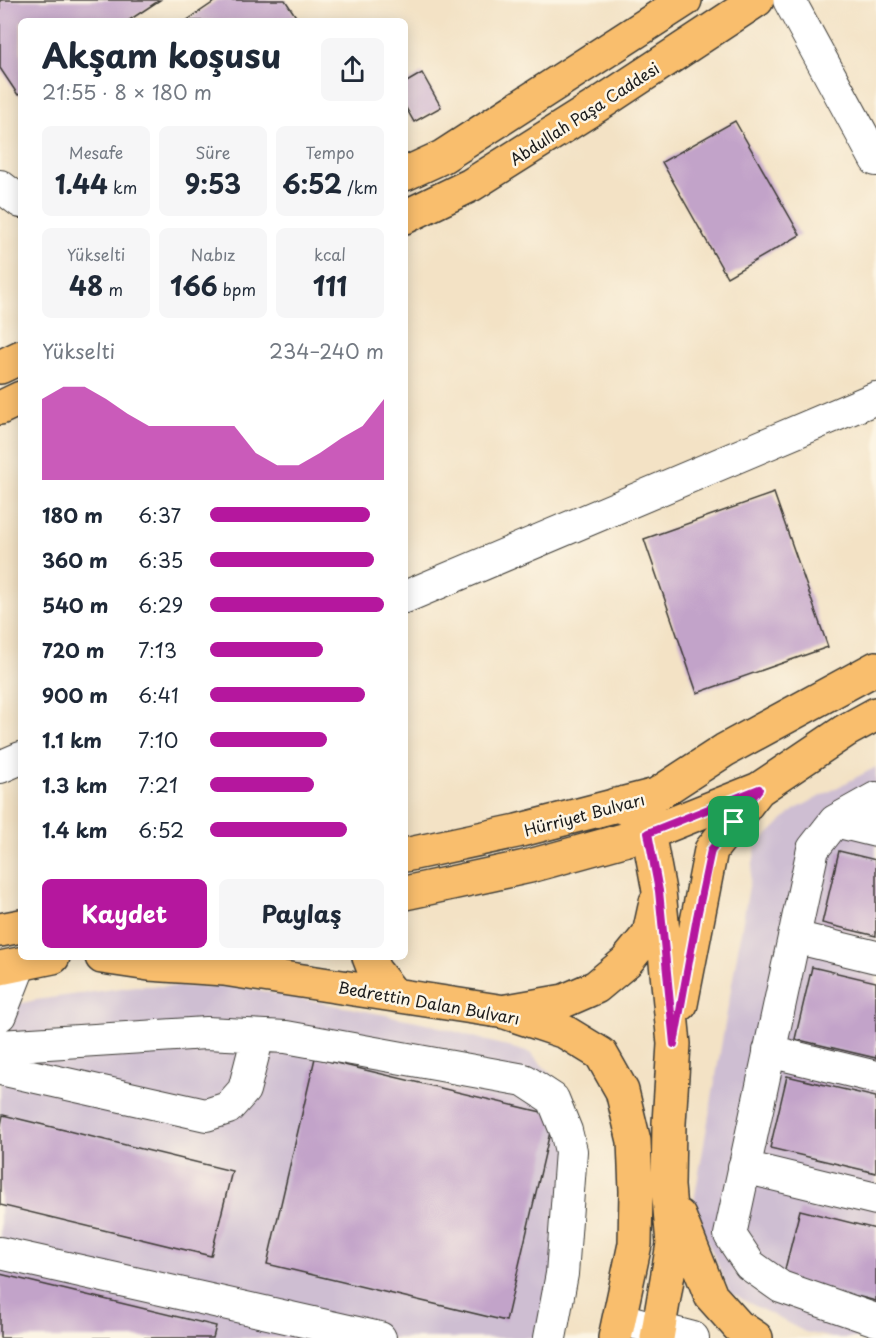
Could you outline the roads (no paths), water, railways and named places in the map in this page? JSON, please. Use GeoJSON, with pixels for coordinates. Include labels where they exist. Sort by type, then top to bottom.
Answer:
{"type":"FeatureCollection","features":[{"type":"Feature","properties":{"kind":"main road"},"geometry":{"type":"LineString","coordinates":[[408,173],[442,157],[685,0]]}},
{"type":"Feature","properties":{"kind":"main road","name":"Abdullah Paşa Caddesi"},"geometry":{"type":"LineString","coordinates":[[408,216],[471,185],[757,0]]}},
{"type":"Feature","properties":{"kind":"main road"},"geometry":{"type":"LineString","coordinates":[[0,367],[18,358]]}},
{"type":"Feature","properties":{"kind":"main road"},"geometry":{"type":"LineString","coordinates":[[0,408],[18,399]]}},
{"type":"Feature","properties":{"kind":"main road","name":"Hürriyet Bulvarı"},"geometry":{"type":"LineString","coordinates":[[408,854],[517,831],[656,795],[725,750],[876,668]]}},
{"type":"Feature","properties":{"kind":"main road","name":"Hürriyet Bulvarı"},"geometry":{"type":"LineString","coordinates":[[408,892],[530,866],[648,833],[759,789],[845,731],[876,714]]}},
{"type":"Feature","properties":{"kind":"main road"},"geometry":{"type":"LineString","coordinates":[[658,1334],[673,1244],[668,1186],[674,1044],[697,917],[711,850],[759,789]]}},
{"type":"Feature","properties":{"kind":"main road"},"geometry":{"type":"LineString","coordinates":[[615,806],[633,810],[646,820],[659,891],[674,1044]]}},
{"type":"Feature","properties":{"kind":"main road"},"geometry":{"type":"LineString","coordinates":[[505,1012],[564,1001],[596,987],[626,962],[649,934],[659,891]]}},
{"type":"Feature","properties":{"kind":"main road"},"geometry":{"type":"LineString","coordinates":[[0,930],[18,927]]}},
{"type":"Feature","properties":{"kind":"main road"},"geometry":{"type":"LineString","coordinates":[[10,966],[39,960]]}},
{"type":"Feature","properties":{"kind":"main road","name":"Bedrettin Dalan Bulvarı"},"geometry":{"type":"LineString","coordinates":[[122,960],[224,969],[505,1012],[565,1032],[601,1054],[622,1091],[634,1141],[635,1244],[617,1328]]}},
{"type":"Feature","properties":{"kind":"main road"},"geometry":{"type":"LineString","coordinates":[[370,960],[374,970],[394,995]]}},
{"type":"Feature","properties":{"kind":"main road"},"geometry":{"type":"LineString","coordinates":[[668,1186],[711,1296],[738,1326],[756,1338]]}},
{"type":"Feature","properties":{"kind":"street"},"geometry":{"type":"LineString","coordinates":[[789,0],[876,160]]}},
{"type":"Feature","properties":{"kind":"street"},"geometry":{"type":"LineString","coordinates":[[0,186],[18,200]]}},
{"type":"Feature","properties":{"kind":"street"},"geometry":{"type":"LineString","coordinates":[[408,596],[876,398]]}},
{"type":"Feature","properties":{"kind":"street"},"geometry":{"type":"LineString","coordinates":[[0,767],[18,759]]}},
{"type":"Feature","properties":{"kind":"street"},"geometry":{"type":"LineString","coordinates":[[876,798],[835,821],[813,849],[729,1235],[750,1265],[781,1287],[876,1320]]}},
{"type":"Feature","properties":{"kind":"street"},"geometry":{"type":"LineString","coordinates":[[835,821],[876,831]]}},
{"type":"Feature","properties":{"kind":"street"},"geometry":{"type":"LineString","coordinates":[[794,937],[876,957]]}},
{"type":"Feature","properties":{"kind":"street"},"geometry":{"type":"LineString","coordinates":[[0,1015],[10,966]]}},
{"type":"Feature","properties":{"kind":"street"},"geometry":{"type":"LineString","coordinates":[[0,1046],[206,1033],[286,1037],[524,1080],[553,1099],[566,1131],[571,1151],[562,1274],[550,1338]]}},
{"type":"Feature","properties":{"kind":"street"},"geometry":{"type":"LineString","coordinates":[[0,1069],[206,1115],[228,1108],[244,1090],[258,1036]]}},
{"type":"Feature","properties":{"kind":"street"},"geometry":{"type":"LineString","coordinates":[[769,1051],[876,1077]]}},
{"type":"Feature","properties":{"kind":"street"},"geometry":{"type":"LineString","coordinates":[[744,1167],[876,1199]]}},
{"type":"Feature","properties":{"kind":"street"},"geometry":{"type":"LineString","coordinates":[[0,1253],[380,1338]]}},
{"type":"Feature","properties":{"kind":"street"},"geometry":{"type":"LineString","coordinates":[[617,1328],[693,1338]]}}]}
